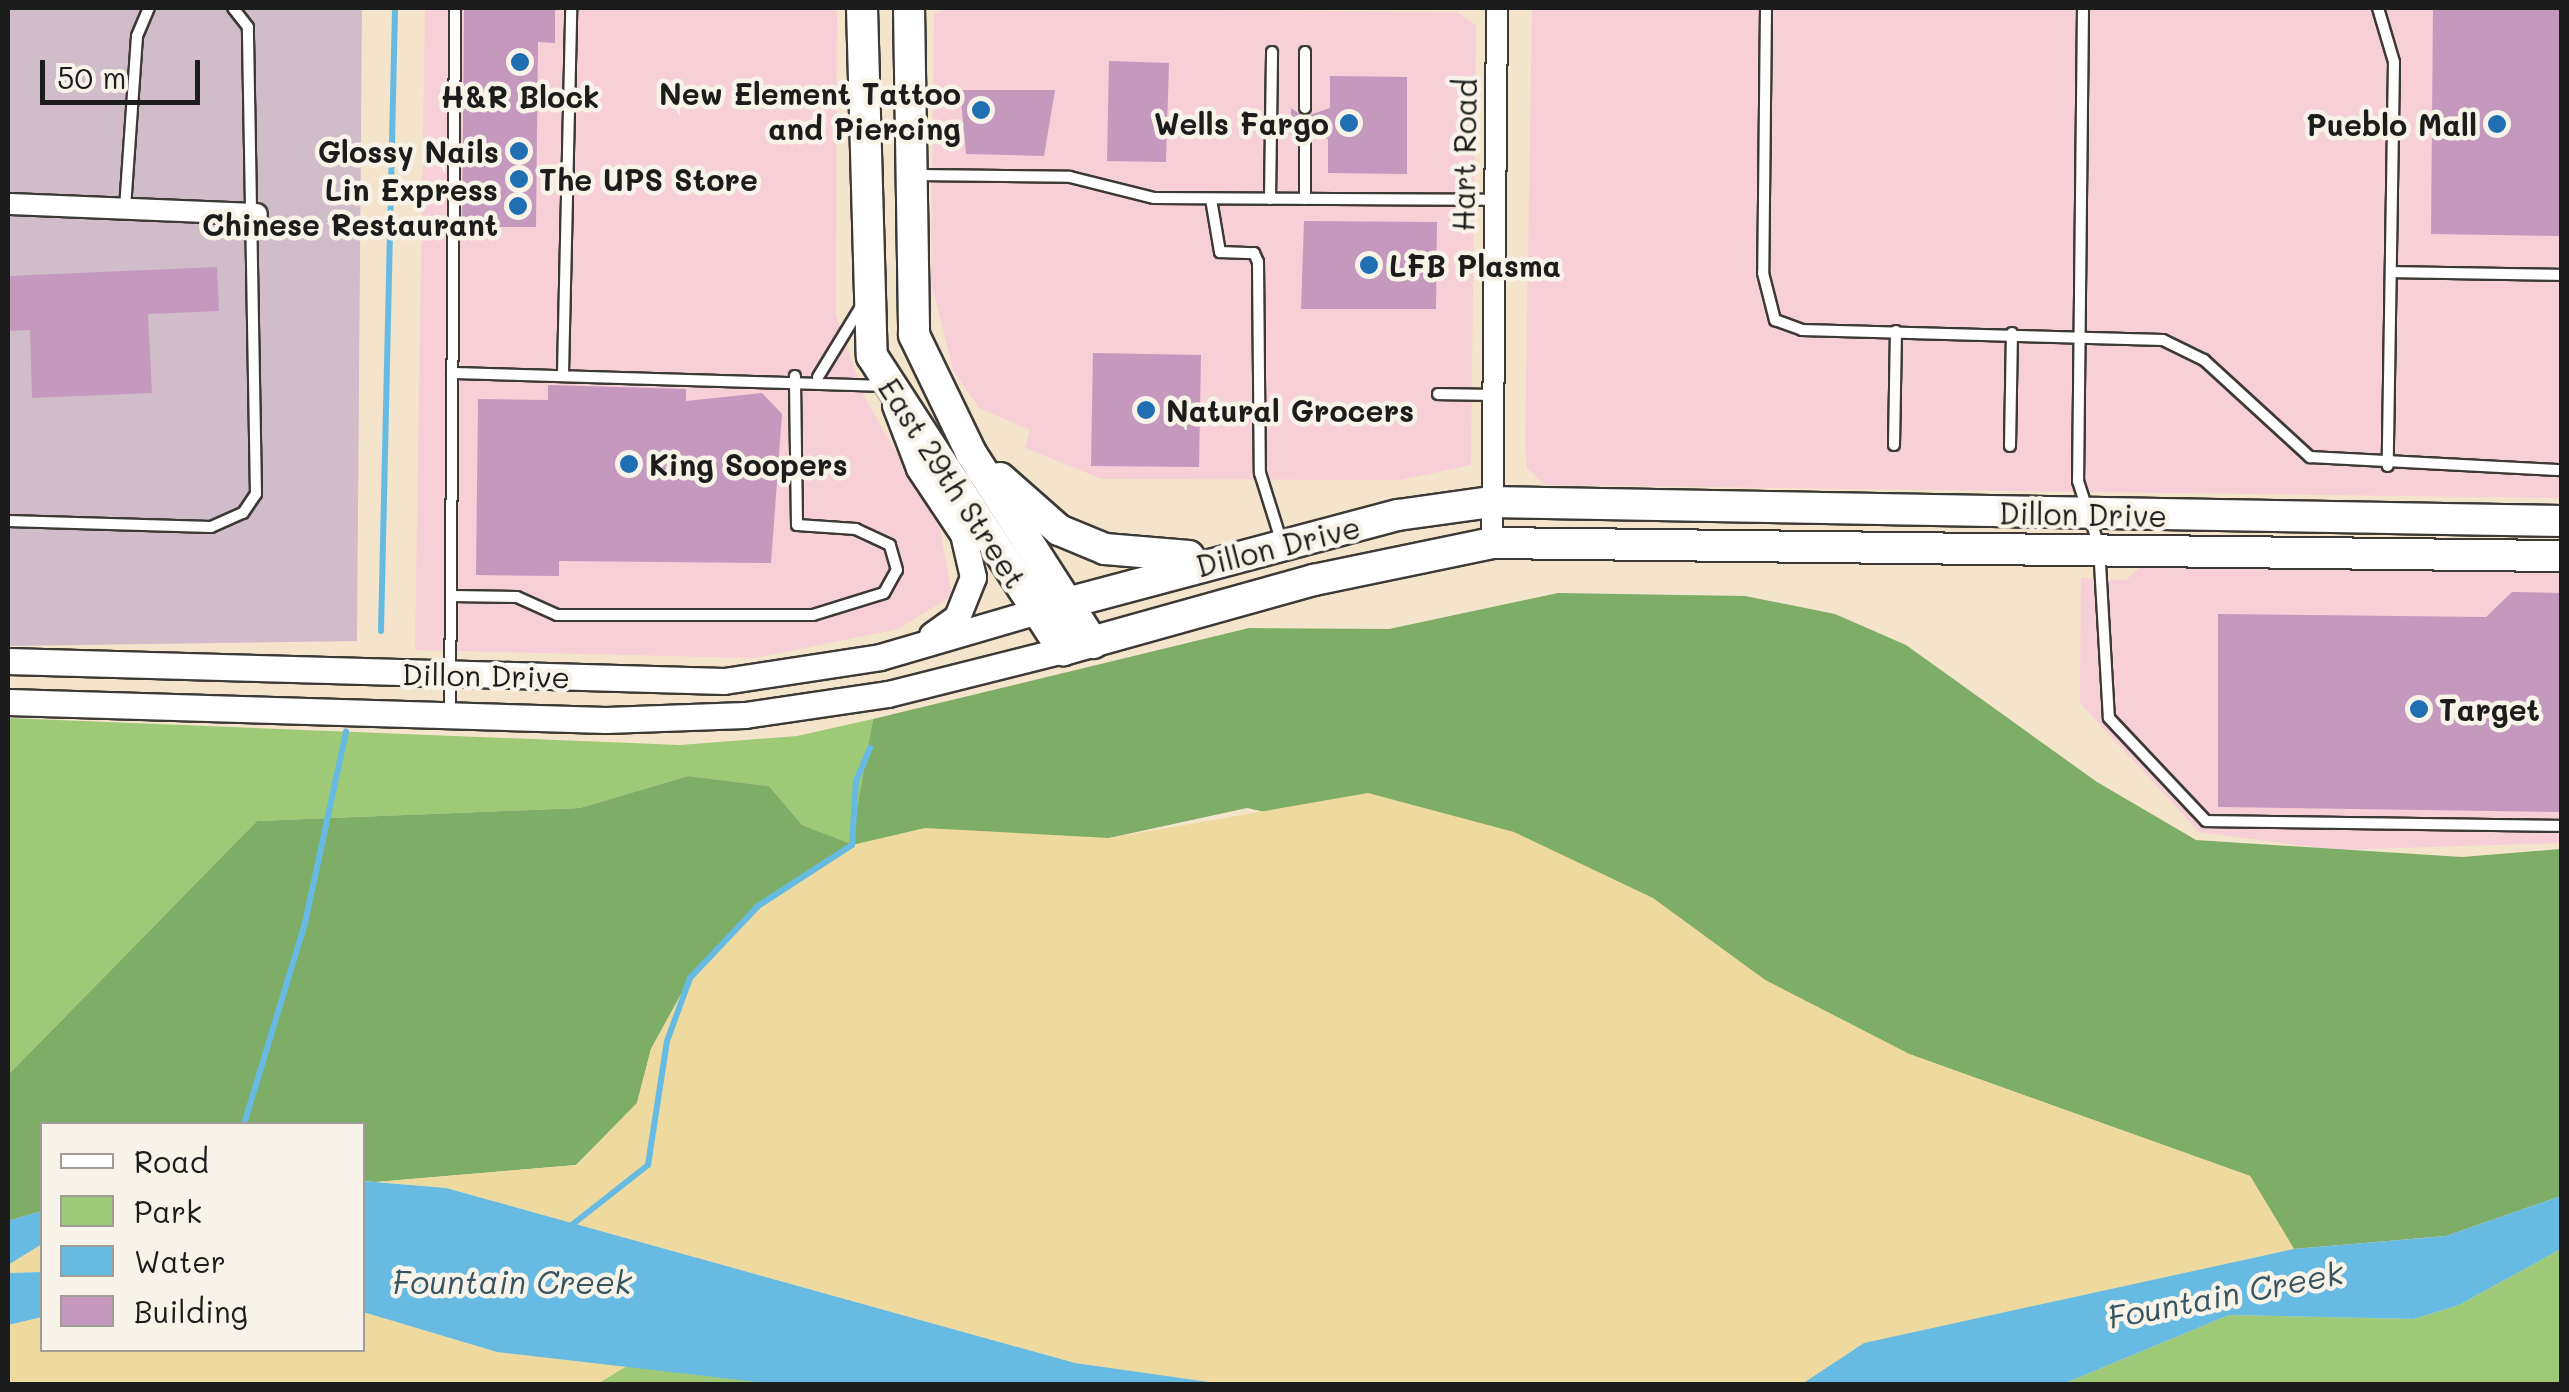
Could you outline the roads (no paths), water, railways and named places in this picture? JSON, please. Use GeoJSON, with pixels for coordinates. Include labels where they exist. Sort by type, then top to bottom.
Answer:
{"type":"FeatureCollection","features":[{"type":"Feature","properties":{"kind":"main road","name":"East 29th Street"},"geometry":{"type":"LineString","coordinates":[[862,8],[864,302],[872,356],[1063,650]]}},
{"type":"Feature","properties":{"kind":"main road","name":"East 29th Street"},"geometry":{"type":"LineString","coordinates":[[909,8],[908,175],[914,335],[971,453],[1093,642]]}},
{"type":"Feature","properties":{"kind":"main road"},"geometry":{"type":"LineString","coordinates":[[971,453],[1059,530],[1105,549],[1161,560],[1275,545]]}},
{"type":"Feature","properties":{"kind":"main road","name":"Dillon Drive"},"geometry":{"type":"LineString","coordinates":[[1037,611],[1275,545],[1490,502],[2562,521]]}},
{"type":"Feature","properties":{"kind":"main road","name":"Dillon Drive"},"geometry":{"type":"LineString","coordinates":[[1063,650],[1314,580],[1492,542],[2098,546],[2562,556]]}},
{"type":"Feature","properties":{"kind":"street","name":"Hart Road"},"geometry":{"type":"LineString","coordinates":[[1492,542],[1497,8]]}},
{"type":"Feature","properties":{"kind":"street"},"geometry":{"type":"LineString","coordinates":[[8,204],[251,214]]}},
{"type":"Feature","properties":{"kind":"street"},"geometry":{"type":"LineString","coordinates":[[888,386],[919,468],[963,534],[973,576],[957,617],[920,643]]}},
{"type":"Feature","properties":{"kind":"street","name":"Dillon Drive"},"geometry":{"type":"LineString","coordinates":[[8,662],[724,681],[920,643],[1037,611]]}},
{"type":"Feature","properties":{"kind":"street","name":"Dillon Drive"},"geometry":{"type":"LineString","coordinates":[[8,702],[450,713],[745,715],[888,694],[1063,650]]}},
{"type":"Feature","properties":{"kind":"lane"},"geometry":{"type":"LineString","coordinates":[[125,209],[137,36],[149,8]]}},
{"type":"Feature","properties":{"kind":"lane"},"geometry":{"type":"LineString","coordinates":[[8,521],[212,527],[243,514],[262,464],[248,27],[234,8]]}},
{"type":"Feature","properties":{"kind":"lane"},"geometry":{"type":"LineString","coordinates":[[450,713],[454,8]]}},
{"type":"Feature","properties":{"kind":"lane"},"geometry":{"type":"LineString","coordinates":[[563,373],[571,8]]}},
{"type":"Feature","properties":{"kind":"lane"},"geometry":{"type":"LineString","coordinates":[[1766,8],[1769,310],[1802,330],[2080,334],[2185,348],[2289,446],[2332,464],[2562,470]]}},
{"type":"Feature","properties":{"kind":"lane"},"geometry":{"type":"LineString","coordinates":[[2084,8],[2078,481],[2098,546],[2109,718],[2206,821],[2562,826]]}},
{"type":"Feature","properties":{"kind":"lane"},"geometry":{"type":"LineString","coordinates":[[2378,8],[2394,62],[2388,466]]}},
{"type":"Feature","properties":{"kind":"lane"},"geometry":{"type":"LineString","coordinates":[[1270,199],[1272,52]]}},
{"type":"Feature","properties":{"kind":"lane"},"geometry":{"type":"LineString","coordinates":[[1305,52],[1305,108]]}},
{"type":"Feature","properties":{"kind":"lane"},"geometry":{"type":"LineString","coordinates":[[1305,138],[1305,198]]}},
{"type":"Feature","properties":{"kind":"lane"},"geometry":{"type":"LineString","coordinates":[[908,175],[1070,177],[1154,198],[1493,200]]}},
{"type":"Feature","properties":{"kind":"lane"},"geometry":{"type":"LineString","coordinates":[[1211,198],[1220,252],[1254,253],[1258,262],[1260,473],[1275,545]]}},
{"type":"Feature","properties":{"kind":"lane"},"geometry":{"type":"LineString","coordinates":[[2391,272],[2562,274]]}},
{"type":"Feature","properties":{"kind":"lane"},"geometry":{"type":"LineString","coordinates":[[818,377],[864,302]]}},
{"type":"Feature","properties":{"kind":"lane"},"geometry":{"type":"LineString","coordinates":[[1894,445],[1896,331]]}},
{"type":"Feature","properties":{"kind":"lane"},"geometry":{"type":"LineString","coordinates":[[2010,446],[2012,333]]}},
{"type":"Feature","properties":{"kind":"lane"},"geometry":{"type":"LineString","coordinates":[[452,373],[795,376],[888,386]]}},
{"type":"Feature","properties":{"kind":"lane"},"geometry":{"type":"LineString","coordinates":[[452,596],[516,597],[557,615],[813,615],[884,593],[897,570],[890,545],[856,529],[798,525],[795,376]]}},
{"type":"Feature","properties":{"kind":"lane"},"geometry":{"type":"LineString","coordinates":[[1438,394],[1492,394]]}},
{"type":"Feature","properties":{"kind":"water","name":"Fountain Creek"},"geometry":{"type":"Polygon","coordinates":[[[365,1181],[446,1188],[1075,1363],[1223,1384],[775,1384],[497,1352],[365,1313],[365,1181]]]}},
{"type":"Feature","properties":{"kind":"water"},"geometry":{"type":"Polygon","coordinates":[[[2561,1196],[2561,1249],[2459,1305],[2414,1319],[2229,1315],[2063,1384],[1802,1384],[1864,1343],[2294,1249],[2446,1236],[2561,1196]]]}},
{"type":"Feature","properties":{"kind":"water"},"geometry":{"type":"Polygon","coordinates":[[[40,1212],[40,1245],[8,1265],[8,1221],[40,1212]]]}},
{"type":"Feature","properties":{"kind":"water"},"geometry":{"type":"Polygon","coordinates":[[[40,1272],[40,1317],[8,1325],[8,1273],[40,1272]]]}},
{"type":"Feature","properties":{"kind":"waterway"},"geometry":{"type":"LineString","coordinates":[[381,631],[395,8]]}},
{"type":"Feature","properties":{"kind":"waterway"},"geometry":{"type":"LineString","coordinates":[[245,1122],[305,923],[346,731]]}},
{"type":"Feature","properties":{"kind":"waterway"},"geometry":{"type":"LineString","coordinates":[[573,1224],[648,1165],[667,1041],[690,978],[758,906],[852,845],[856,781],[870,748]]}},
{"type":"Feature","properties":{"kind":"place","name":"H&R Block"},"geometry":{"type":"Point","coordinates":[520,62]}},
{"type":"Feature","properties":{"kind":"place","name":"New Element Tattoo and Piercing"},"geometry":{"type":"Point","coordinates":[981,110]}},
{"type":"Feature","properties":{"kind":"place","name":"Wells Fargo"},"geometry":{"type":"Point","coordinates":[1349,123]}},
{"type":"Feature","properties":{"kind":"place","name":"Pueblo Mall"},"geometry":{"type":"Point","coordinates":[2497,124]}},
{"type":"Feature","properties":{"kind":"place","name":"Glossy Nails"},"geometry":{"type":"Point","coordinates":[519,151]}},
{"type":"Feature","properties":{"kind":"place","name":"The UPS Store"},"geometry":{"type":"Point","coordinates":[519,179]}},
{"type":"Feature","properties":{"kind":"place","name":"Lin Express Chinese Restaurant"},"geometry":{"type":"Point","coordinates":[518,206]}},
{"type":"Feature","properties":{"kind":"place","name":"LFB Plasma"},"geometry":{"type":"Point","coordinates":[1369,265]}},
{"type":"Feature","properties":{"kind":"place","name":"Natural Grocers"},"geometry":{"type":"Point","coordinates":[1146,410]}},
{"type":"Feature","properties":{"kind":"place","name":"King Soopers"},"geometry":{"type":"Point","coordinates":[629,464]}},
{"type":"Feature","properties":{"kind":"place","name":"Target"},"geometry":{"type":"Point","coordinates":[2419,709]}}]}
